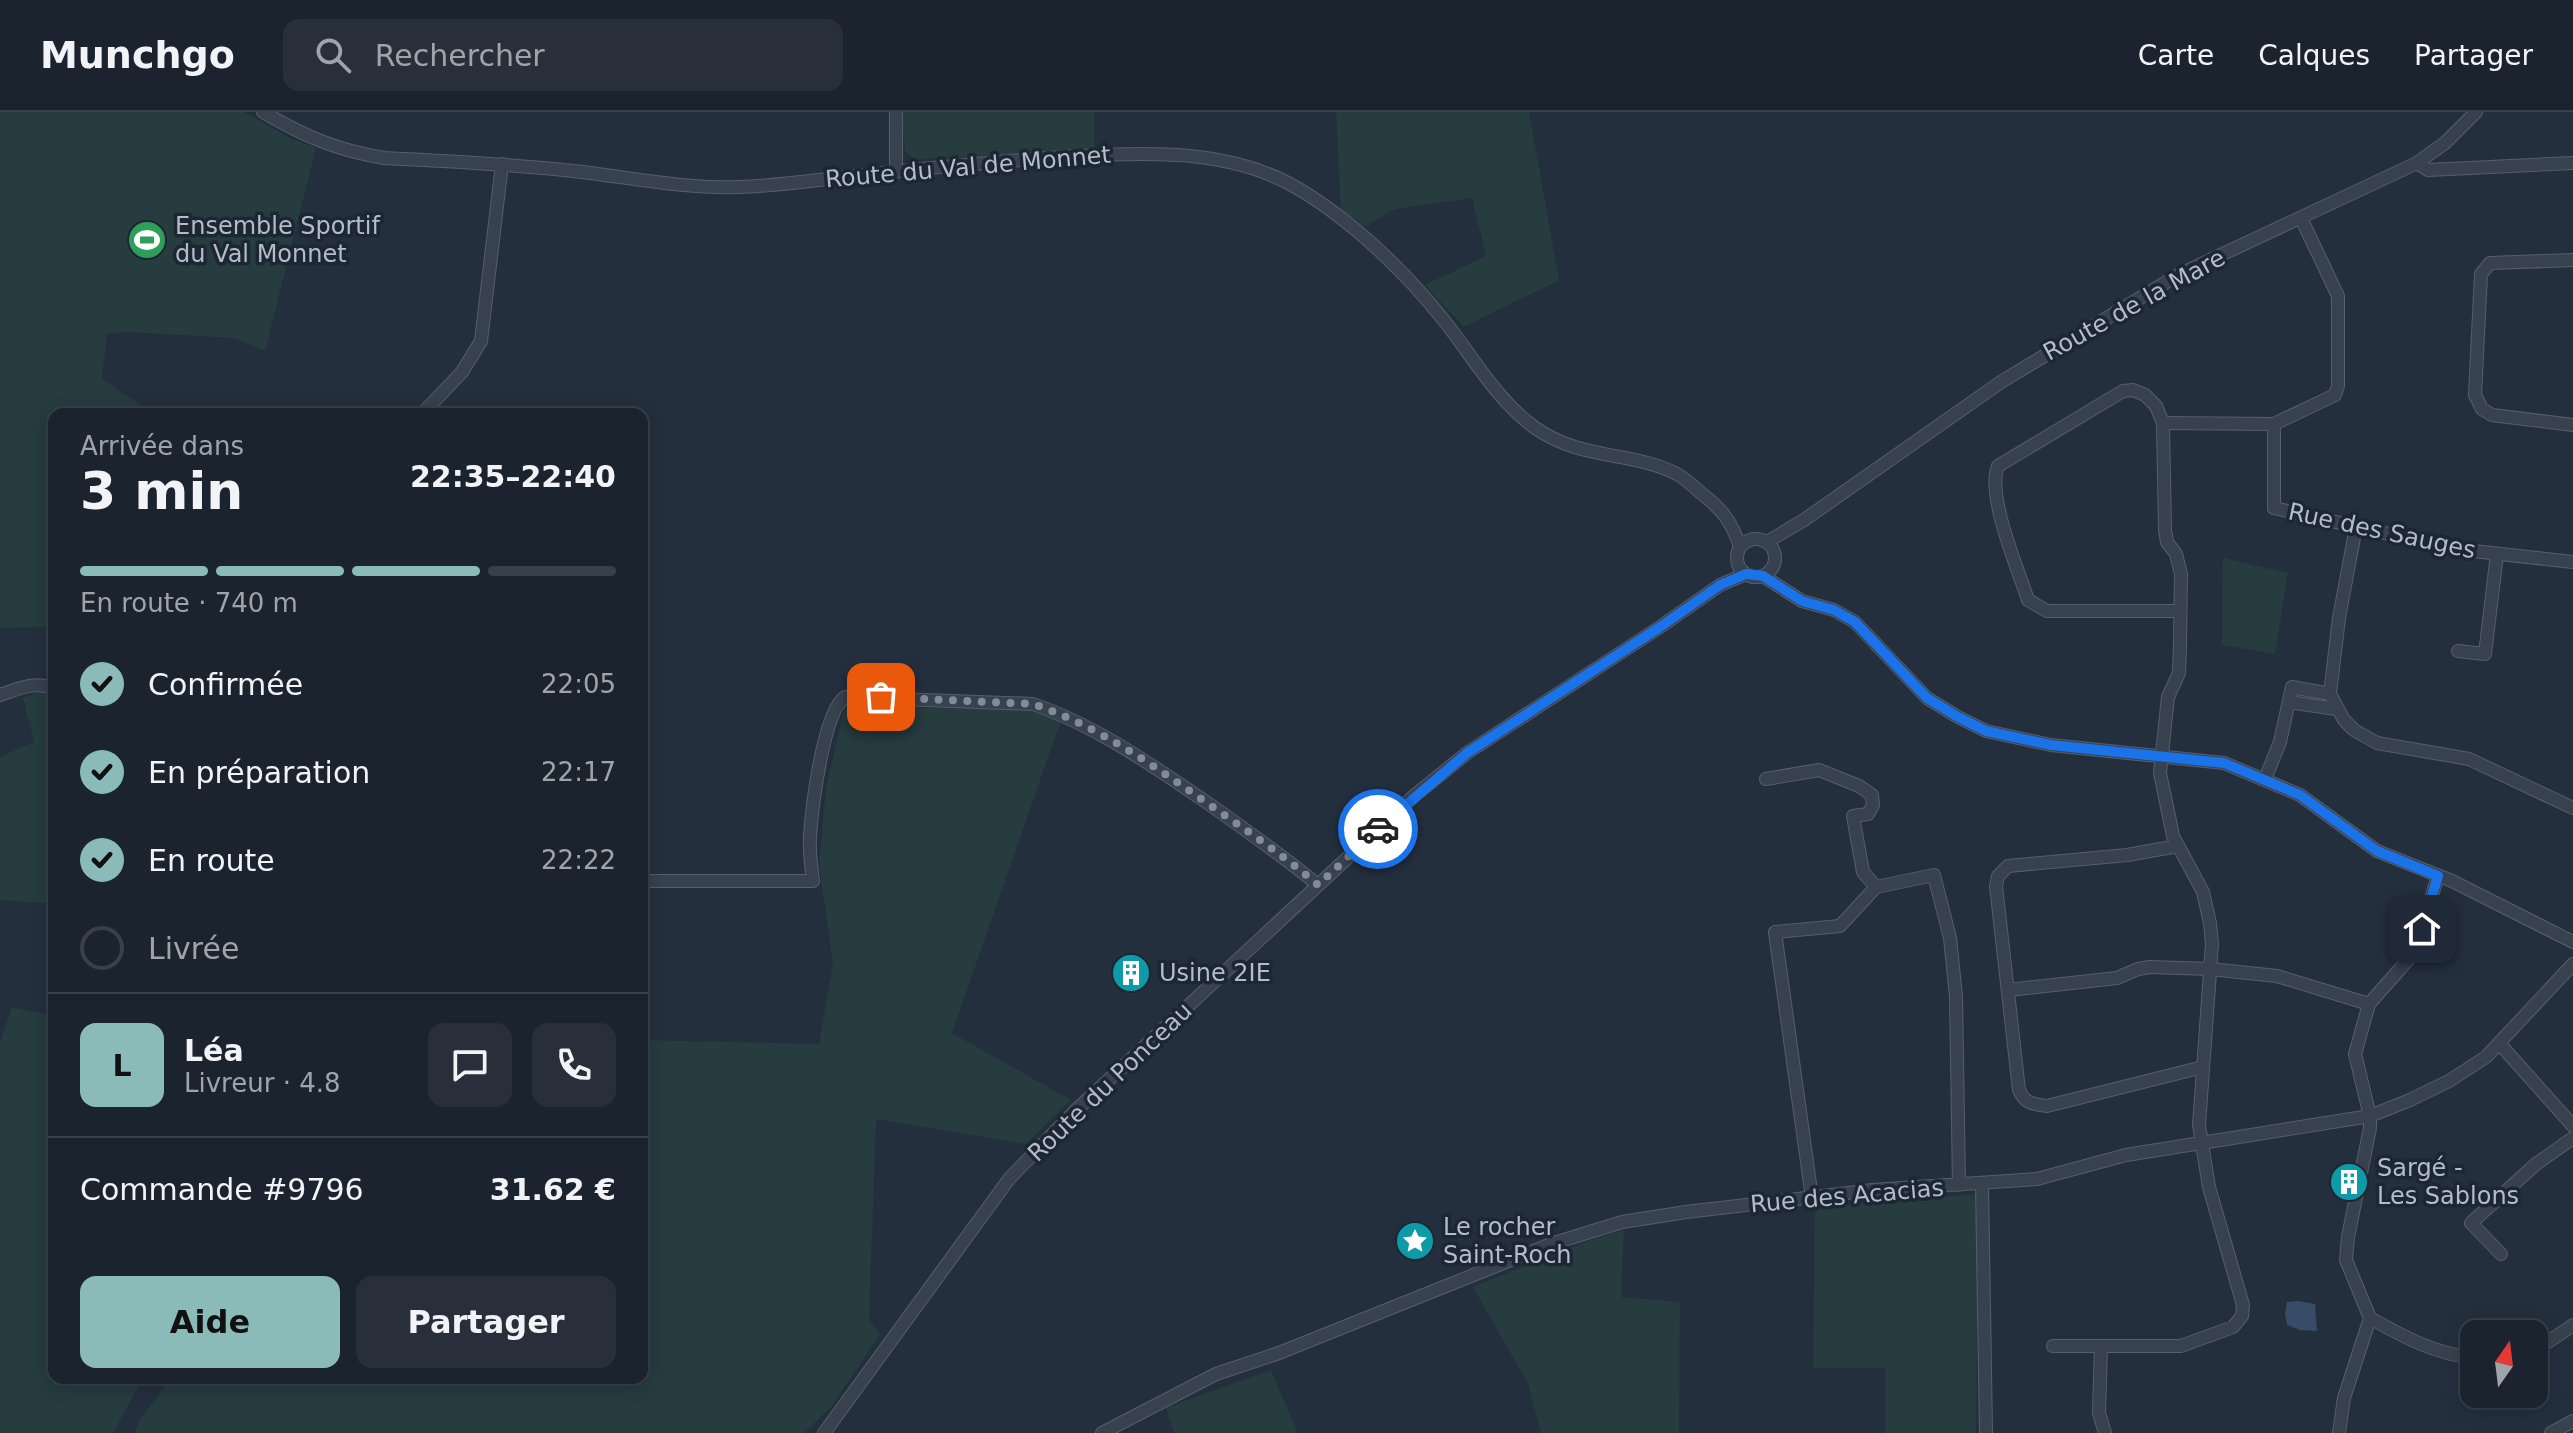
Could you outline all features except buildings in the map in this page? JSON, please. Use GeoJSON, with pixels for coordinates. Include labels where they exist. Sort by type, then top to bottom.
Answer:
{"type":"FeatureCollection","features":[{"type":"Feature","properties":{"kind":"street","name":"Route du Val de Monnet"},"geometry":{"type":"LineString","coordinates":[[263,112],[306,137],[353,153],[384,158],[576,171],[682,186],[740,187],[990,161],[1160,154],[1235,163],[1288,183],[1325,206],[1395,266],[1437,311],[1510,408],[1538,430],[1593,454],[1651,465],[1678,475],[1722,510],[1731,523],[1740,547]]}},
{"type":"Feature","properties":{"kind":"street"},"geometry":{"type":"LineString","coordinates":[[896,112],[896,171]]}},
{"type":"Feature","properties":{"kind":"street","name":"Route de la Mare"},"geometry":{"type":"LineString","coordinates":[[1772,552],[1804,520],[2001,382],[2061,344],[2178,275],[2417,163],[2445,143],[2476,112]]}},
{"type":"Feature","properties":{"kind":"street"},"geometry":{"type":"LineString","coordinates":[[2417,163],[2428,170],[2573,163]]}},
{"type":"Feature","properties":{"kind":"street"},"geometry":{"type":"LineString","coordinates":[[428,408],[462,372],[481,341],[502,164]]}},
{"type":"Feature","properties":{"kind":"street"},"geometry":{"type":"LineString","coordinates":[[2163,423],[2274,424],[2335,395],[2338,386],[2338,296],[2301,218]]}},
{"type":"Feature","properties":{"kind":"street"},"geometry":{"type":"LineString","coordinates":[[2573,260],[2490,263],[2481,274],[2475,389],[2476,401],[2487,413],[2573,425]]}},
{"type":"Feature","properties":{"kind":"street"},"geometry":{"type":"LineString","coordinates":[[2053,1346],[2181,1346],[2233,1327],[2242,1316],[2242,1298],[2209,1187],[2199,1125],[2212,944],[2207,907],[2203,892],[2178,846],[2164,799],[2161,758],[2168,697],[2179,673],[2181,574],[2165,530],[2163,423],[2156,406],[2145,395],[2133,390],[2123,391],[1998,466],[1994,482],[2001,513],[2028,600],[2034,606],[2047,611],[2180,611]]}},
{"type":"Feature","properties":{"kind":"street","name":"Rue des Sauges"},"geometry":{"type":"LineString","coordinates":[[2274,424],[2274,508],[2444,547],[2573,562]]}},
{"type":"Feature","properties":{"kind":"street","name":"Route du Val de Monnet"},"geometry":{"type":"LineString","coordinates":[[1731,523],[1753,539]]}},
{"type":"Feature","properties":{"kind":"street"},"geometry":{"type":"LineString","coordinates":[[2356,527],[2337,630],[2330,694],[2336,709],[2354,730],[2377,743],[2469,759],[2573,808]]}},
{"type":"Feature","properties":{"kind":"street"},"geometry":{"type":"LineString","coordinates":[[1792,595],[1772,552],[1753,539],[1740,547],[1737,562],[1746,574],[1763,576],[1792,595],[1802,601],[1834,610],[1855,622],[1927,698],[1986,731],[2051,745],[2224,763],[2310,801],[2377,851],[2438,876],[2573,942]]}},
{"type":"Feature","properties":{"kind":"street"},"geometry":{"type":"LineString","coordinates":[[1763,576],[1772,552]]}},
{"type":"Feature","properties":{"kind":"street"},"geometry":{"type":"LineString","coordinates":[[2458,651],[2485,654],[2497,554]]}},
{"type":"Feature","properties":{"kind":"street","name":"Route du Ponceau"},"geometry":{"type":"LineString","coordinates":[[1720,585],[1737,562]]}},
{"type":"Feature","properties":{"kind":"street","name":"Route du Ponceau"},"geometry":{"type":"LineString","coordinates":[[824,1433],[1009,1179],[1073,1113],[1414,796],[1467,753],[1720,585],[1746,574]]}},
{"type":"Feature","properties":{"kind":"street"},"geometry":{"type":"LineString","coordinates":[[0,695],[26,686],[48,686]]}},
{"type":"Feature","properties":{"kind":"street"},"geometry":{"type":"LineString","coordinates":[[2265,779],[2280,742],[2292,687],[2330,694]]}},
{"type":"Feature","properties":{"kind":"street"},"geometry":{"type":"LineString","coordinates":[[648,881],[813,881],[810,838],[822,753],[838,702],[852,697],[1033,704],[1055,712],[1150,763],[1292,863],[1318,885]]}},
{"type":"Feature","properties":{"kind":"street"},"geometry":{"type":"LineString","coordinates":[[2289,702],[2336,709]]}},
{"type":"Feature","properties":{"kind":"street"},"geometry":{"type":"LineString","coordinates":[[1766,779],[1819,770],[1859,786],[1872,795],[1873,805],[1868,814],[1853,816],[1863,872],[1876,887]]}},
{"type":"Feature","properties":{"kind":"street"},"geometry":{"type":"LineString","coordinates":[[2178,846],[2127,855],[2008,866],[1998,876],[1996,886],[2019,1090],[2023,1099],[2031,1104],[2047,1106],[2203,1067]]}},
{"type":"Feature","properties":{"kind":"street"},"geometry":{"type":"LineString","coordinates":[[1812,1198],[1775,932],[1840,926],[1876,887],[1934,875],[1950,938],[1956,996],[1959,1185]]}},
{"type":"Feature","properties":{"kind":"street"},"geometry":{"type":"LineString","coordinates":[[2438,876],[2414,953],[2369,1004],[2355,1054],[2370,1116],[2346,1260],[2370,1318],[2416,1343],[2460,1356]]}},
{"type":"Feature","properties":{"kind":"street","name":"Rue des Acacias"},"geometry":{"type":"LineString","coordinates":[[1102,1433],[1216,1374],[1279,1353],[1587,1231],[1622,1222],[1873,1190],[2037,1179],[2126,1155],[2370,1116],[2449,1081],[2486,1057],[2573,964]]}},
{"type":"Feature","properties":{"kind":"street"},"geometry":{"type":"LineString","coordinates":[[2008,990],[2117,978],[2150,967],[2210,969],[2277,976],[2369,1004]]}},
{"type":"Feature","properties":{"kind":"street"},"geometry":{"type":"LineString","coordinates":[[2499,1043],[2573,1126]]}},
{"type":"Feature","properties":{"kind":"street"},"geometry":{"type":"LineString","coordinates":[[2501,1254],[2471,1223],[2536,1164],[2573,1138]]}},
{"type":"Feature","properties":{"kind":"street"},"geometry":{"type":"LineString","coordinates":[[1982,1184],[1986,1433]]}},
{"type":"Feature","properties":{"kind":"street"},"geometry":{"type":"LineString","coordinates":[[2339,1433],[2344,1398],[2370,1318]]}},
{"type":"Feature","properties":{"kind":"street"},"geometry":{"type":"LineString","coordinates":[[2548,1342],[2573,1325]]}},
{"type":"Feature","properties":{"kind":"street"},"geometry":{"type":"LineString","coordinates":[[2101,1346],[2099,1413],[2105,1433]]}},
{"type":"Feature","properties":{"kind":"street"},"geometry":{"type":"LineString","coordinates":[[2551,1433],[2573,1421]]}},
{"type":"Feature","properties":{"kind":"green space","name":"Ensemble Sportif du Val Monnet"},"geometry":{"type":"Polygon","coordinates":[[[0,112],[244,112],[290,138],[316,148],[265,351],[235,338],[126,332],[107,334],[102,379],[145,408],[48,408],[48,629],[0,628],[0,112]]]}},
{"type":"Feature","properties":{"kind":"green space"},"geometry":{"type":"Polygon","coordinates":[[[902,112],[1094,112],[1095,148],[915,160],[905,151],[902,112]]]}},
{"type":"Feature","properties":{"kind":"green space"},"geometry":{"type":"Polygon","coordinates":[[[1336,112],[1529,112],[1559,280],[1464,327],[1425,285],[1486,256],[1472,198],[1395,209],[1366,226],[1341,210],[1336,112]]]}},
{"type":"Feature","properties":{"kind":"green space"},"geometry":{"type":"Polygon","coordinates":[[[2223,558],[2288,573],[2275,654],[2222,645],[2223,558]]]}},
{"type":"Feature","properties":{"kind":"green space"},"geometry":{"type":"Polygon","coordinates":[[[41,692],[48,695],[48,904],[0,900],[0,757],[34,742],[23,698],[41,692]]]}},
{"type":"Feature","properties":{"kind":"green space"},"geometry":{"type":"Polygon","coordinates":[[[845,706],[1025,710],[1061,720],[952,1033],[1071,1100],[1026,1144],[876,1119],[869,1321],[880,1334],[832,1406],[804,1433],[135,1433],[139,1421],[167,1384],[648,1384],[648,1040],[819,1044],[833,962],[819,866],[826,787],[845,706]]]}},
{"type":"Feature","properties":{"kind":"green space"},"geometry":{"type":"Polygon","coordinates":[[[12,1007],[48,1015],[48,1384],[140,1384],[113,1433],[0,1433],[0,1043],[12,1007]]]}},
{"type":"Feature","properties":{"kind":"green space"},"geometry":{"type":"Polygon","coordinates":[[[1978,1194],[1976,1433],[1885,1433],[1885,1368],[1813,1368],[1815,1207],[1978,1194]]]}},
{"type":"Feature","properties":{"kind":"green space"},"geometry":{"type":"Polygon","coordinates":[[[1624,1230],[1621,1297],[1680,1302],[1679,1433],[1541,1433],[1528,1384],[1473,1287],[1624,1230]]]}},
{"type":"Feature","properties":{"kind":"green space"},"geometry":{"type":"Polygon","coordinates":[[[1271,1370],[1298,1433],[1174,1433],[1166,1408],[1271,1370]]]}},
{"type":"Feature","properties":{"kind":"water"},"geometry":{"type":"Polygon","coordinates":[[[2287,1302],[2315,1304],[2317,1331],[2287,1325],[2287,1302]]]}},
{"type":"Feature","properties":{"kind":"way so far"},"geometry":{"type":"LineString","coordinates":[[881,697],[1033,704],[1055,712],[1150,763],[1292,863],[1318,885],[1378,829]]}},
{"type":"Feature","properties":{"kind":"place","name":"Ensemble Sportif du Val Monnet"},"geometry":{"type":"Point","coordinates":[147,240]}},
{"type":"Feature","properties":{"kind":"place","name":"Usine 2IE"},"geometry":{"type":"Point","coordinates":[1131,973]}},
{"type":"Feature","properties":{"kind":"place","name":"Sargé - Les Sablons"},"geometry":{"type":"Point","coordinates":[2349,1182]}},
{"type":"Feature","properties":{"kind":"place","name":"Le rocher Saint-Roch"},"geometry":{"type":"Point","coordinates":[1415,1241]}},
{"type":"Feature","properties":{"kind":"route"},"geometry":{"type":"LineString","coordinates":[[1378,829],[1467,753],[1720,585],[1746,574],[1763,576],[1802,601],[1834,610],[1855,622],[1927,698],[1986,731],[2051,745],[2224,763],[2300,795],[2377,851],[2438,876],[2422,929]]}}]}
